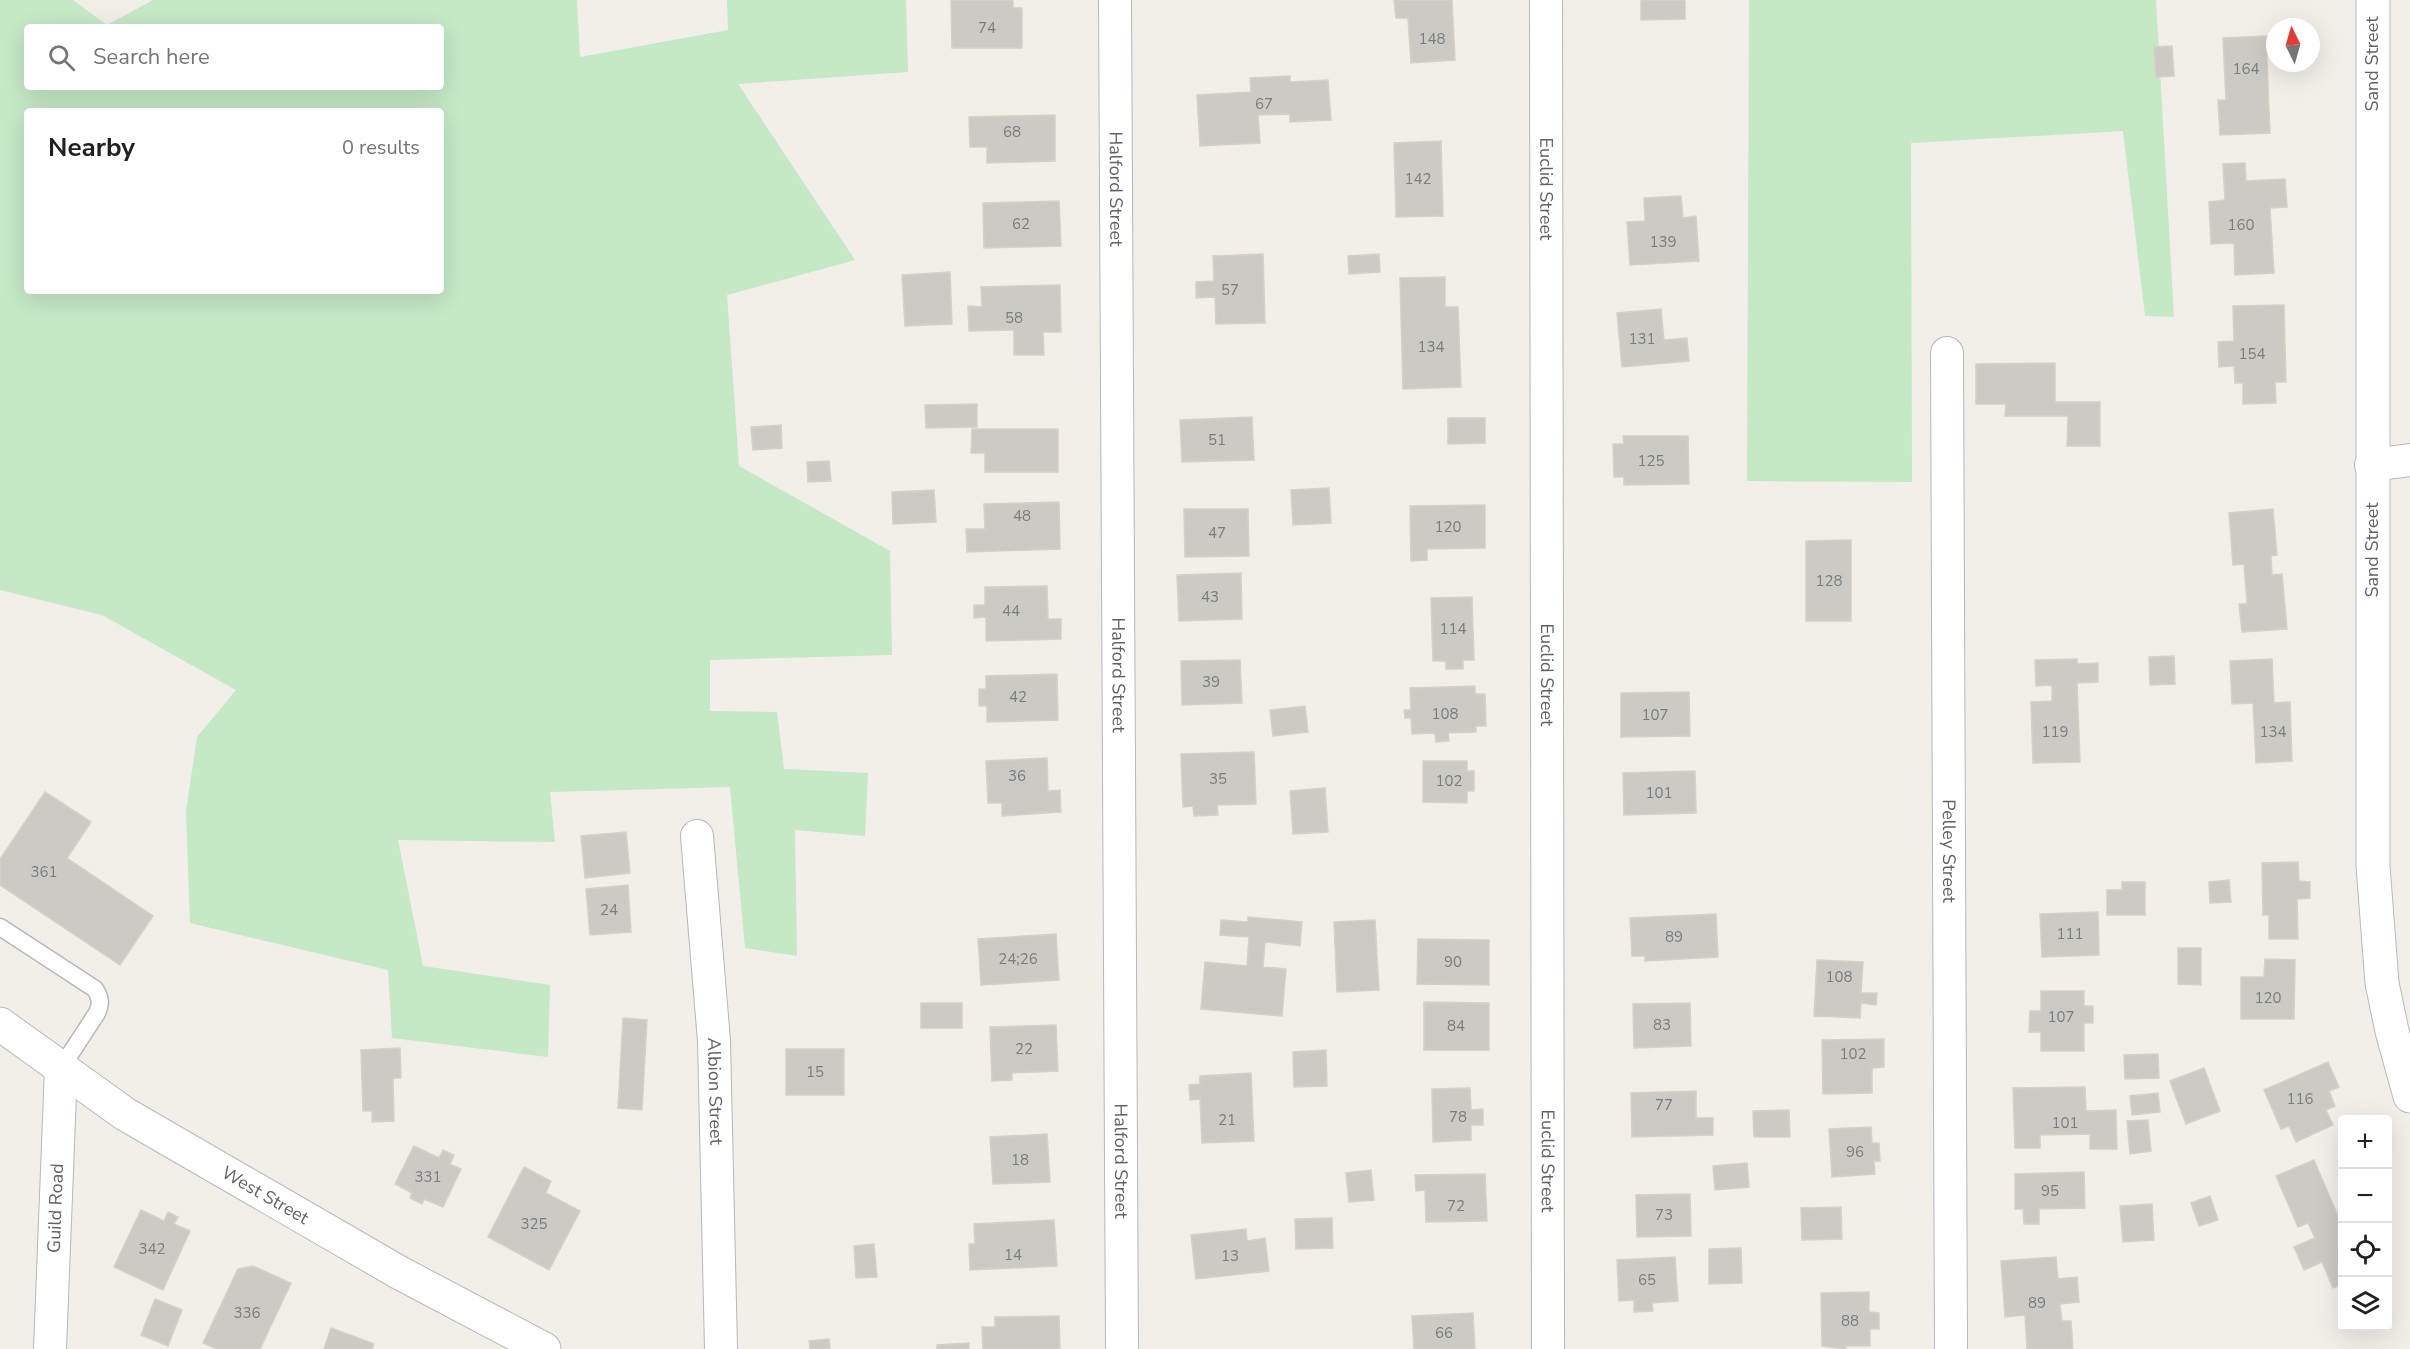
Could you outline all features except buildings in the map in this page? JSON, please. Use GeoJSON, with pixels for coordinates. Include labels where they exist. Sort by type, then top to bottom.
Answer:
{"type":"FeatureCollection","features":[{"type":"Feature","properties":{"kind":"street","name":"Halford Street"},"geometry":{"type":"LineString","coordinates":[[1114,0],[1122,1349]]}},
{"type":"Feature","properties":{"kind":"street","name":"Euclid Street"},"geometry":{"type":"LineString","coordinates":[[1546,0],[1548,1349]]}},
{"type":"Feature","properties":{"kind":"street","name":"Sand Street"},"geometry":{"type":"LineString","coordinates":[[2373,0],[2371,465],[2373,866],[2376,927],[2387,1007],[2410,1096]]}},
{"type":"Feature","properties":{"kind":"street","name":"Pelley Street"},"geometry":{"type":"LineString","coordinates":[[1947,353],[1951,1349]]}},
{"type":"Feature","properties":{"kind":"street"},"geometry":{"type":"LineString","coordinates":[[2371,465],[2410,460]]}},
{"type":"Feature","properties":{"kind":"street","name":"Albion Street"},"geometry":{"type":"LineString","coordinates":[[696,836],[714,1041],[721,1349]]}},
{"type":"Feature","properties":{"kind":"street","name":"West Street"},"geometry":{"type":"LineString","coordinates":[[0,1023],[125,1114],[400,1273],[544,1349]]}},
{"type":"Feature","properties":{"kind":"street","name":"Guild Road"},"geometry":{"type":"LineString","coordinates":[[50,1349],[62,1068]]}},
{"type":"Feature","properties":{"kind":"lane"},"geometry":{"type":"LineString","coordinates":[[0,927],[95,989],[99,995],[100,1007],[97,1013],[62,1068]]}},
{"type":"Feature","properties":{"kind":"green space"},"geometry":{"type":"Polygon","coordinates":[[[0,0],[73,0],[106,24],[24,24],[24,90],[444,90],[444,24],[109,24],[153,0],[577,0],[580,57],[728,30],[727,0],[906,0],[908,72],[738,84],[855,260],[727,295],[739,466],[890,551],[892,655],[710,660],[710,711],[777,712],[784,769],[868,773],[865,836],[795,830],[797,956],[745,948],[730,787],[550,792],[555,842],[398,840],[423,966],[550,985],[548,1057],[392,1038],[388,970],[190,923],[186,811],[197,737],[236,690],[102,615],[0,590],[0,0]]]}},
{"type":"Feature","properties":{"kind":"green space"},"geometry":{"type":"Polygon","coordinates":[[[1749,0],[2156,0],[2174,317],[2145,316],[2123,131],[1911,143],[1912,482],[1747,481],[1749,0]]]}}]}
